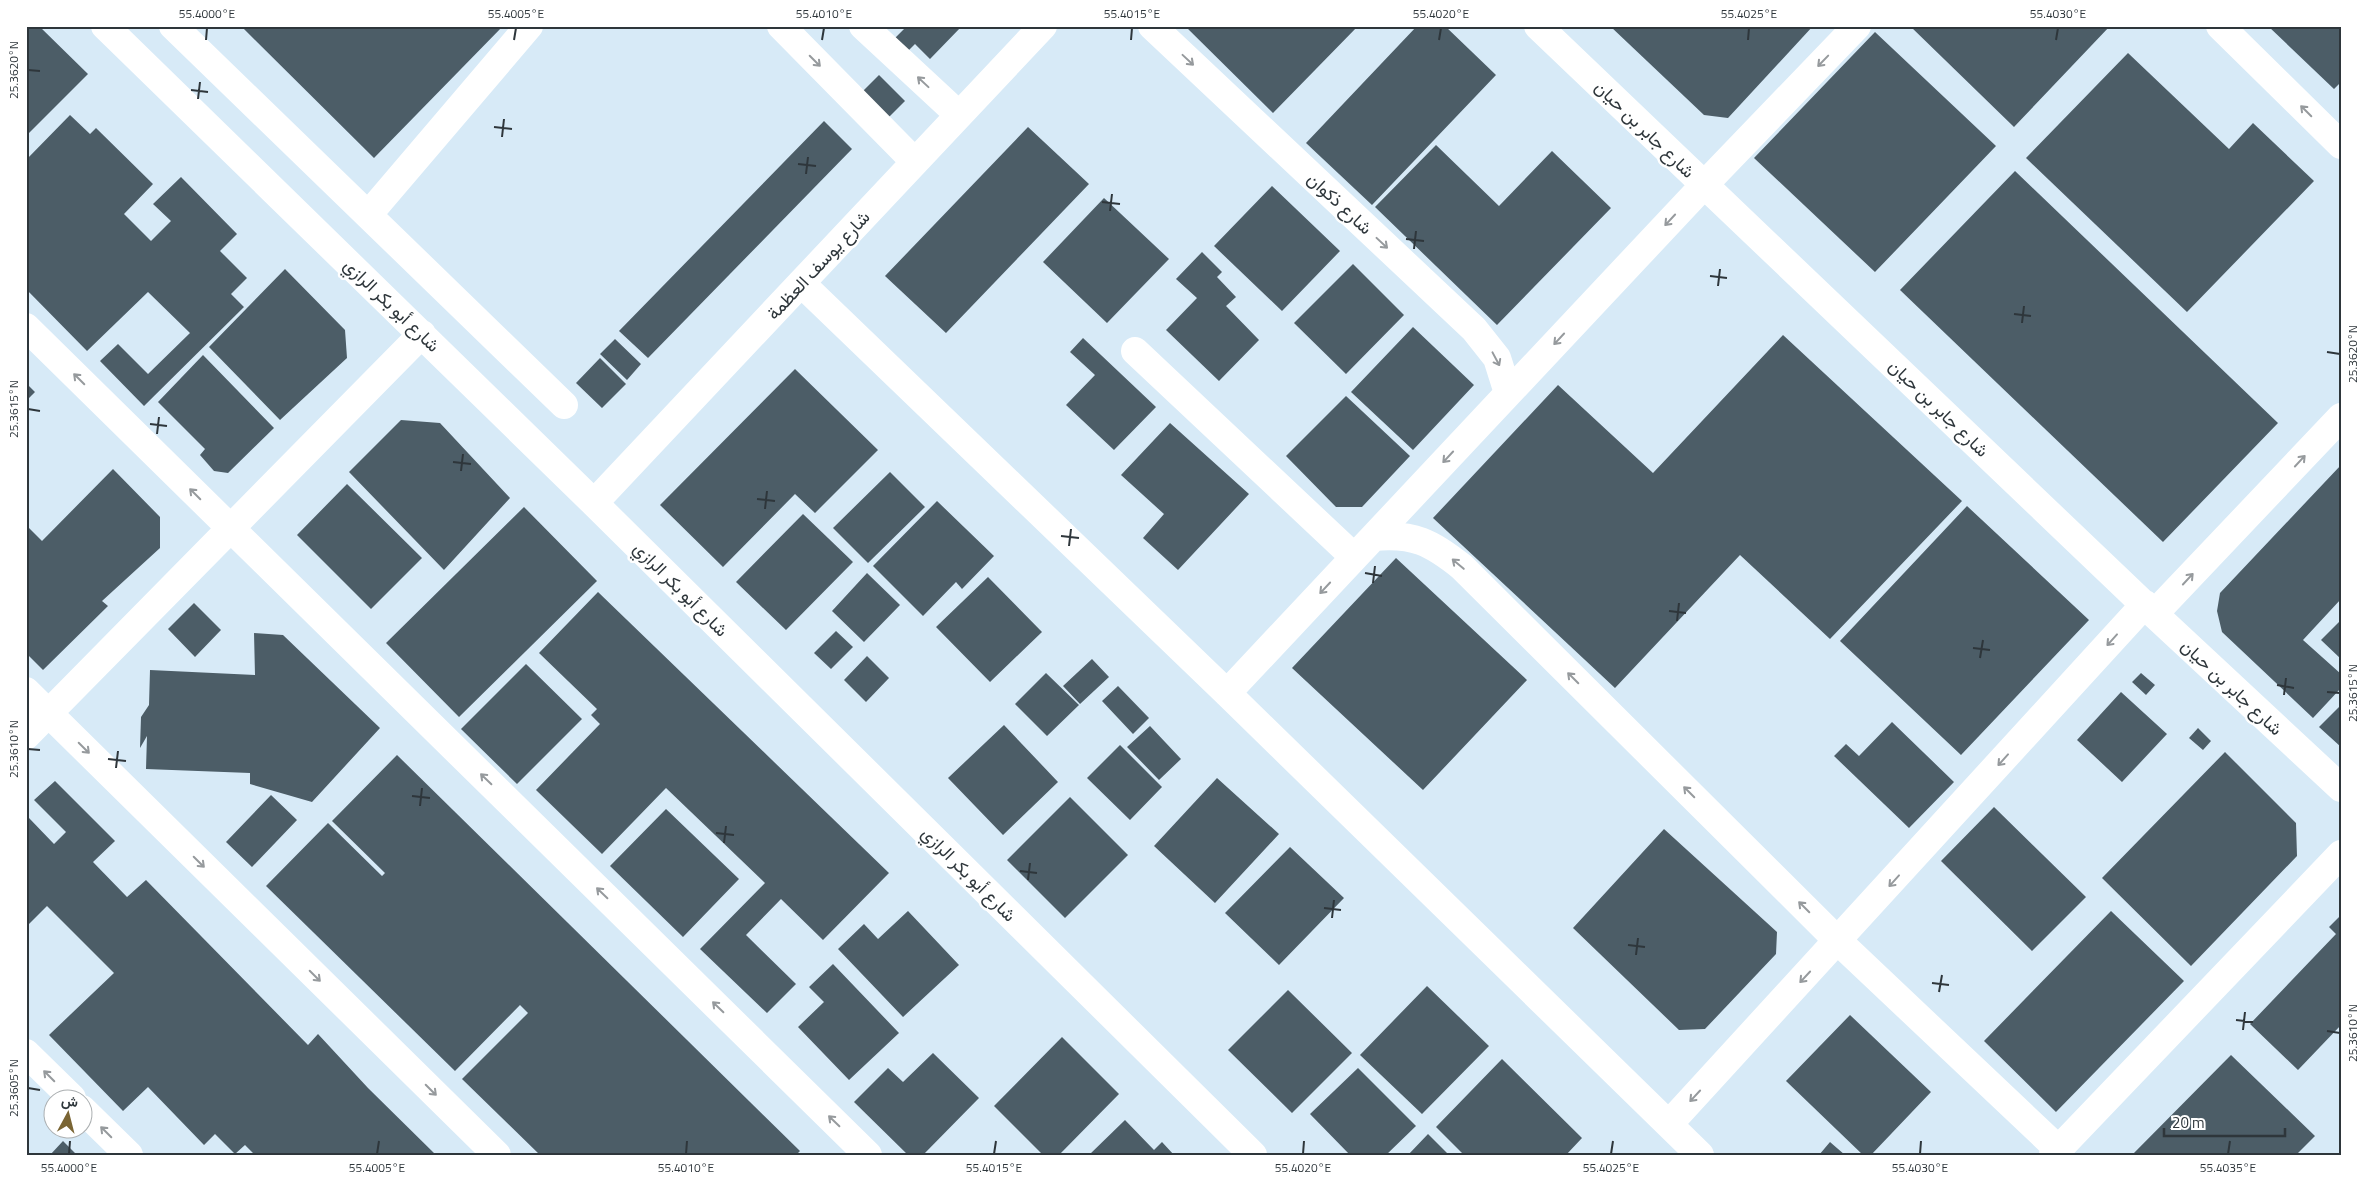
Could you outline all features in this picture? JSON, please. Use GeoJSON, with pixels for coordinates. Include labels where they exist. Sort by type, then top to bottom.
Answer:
{"type":"FeatureCollection","features":[{"type":"Feature","properties":{"kind":"street","name":"شارع أبو بكر الرازي"},"geometry":{"type":"LineString","coordinates":[[105,26],[594,503],[1253,1155]]}},
{"type":"Feature","properties":{"kind":"street"},"geometry":{"type":"LineString","coordinates":[[173,26],[564,405]]}},
{"type":"Feature","properties":{"kind":"street"},"geometry":{"type":"LineString","coordinates":[[368,216],[529,26]]}},
{"type":"Feature","properties":{"kind":"street"},"geometry":{"type":"LineString","coordinates":[[780,26],[915,162]]}},
{"type":"Feature","properties":{"kind":"street"},"geometry":{"type":"LineString","coordinates":[[863,26],[959,115]]}},
{"type":"Feature","properties":{"kind":"street","name":"شارع يوسف العظمة"},"geometry":{"type":"LineString","coordinates":[[594,503],[1043,26]]}},
{"type":"Feature","properties":{"kind":"street","name":"شارع ذكوان"},"geometry":{"type":"LineString","coordinates":[[1152,26],[1474,329],[1497,358],[1508,393]]}},
{"type":"Feature","properties":{"kind":"street","name":"شارع جابر بن حيان"},"geometry":{"type":"LineString","coordinates":[[1538,26],[2150,609],[2341,788]]}},
{"type":"Feature","properties":{"kind":"street"},"geometry":{"type":"LineString","coordinates":[[1227,693],[1704,184],[1857,26]]}},
{"type":"Feature","properties":{"kind":"street"},"geometry":{"type":"LineString","coordinates":[[2220,26],[2341,145]]}},
{"type":"Feature","properties":{"kind":"street"},"geometry":{"type":"LineString","coordinates":[[801,283],[1227,693],[1700,1155]]}},
{"type":"Feature","properties":{"kind":"street"},"geometry":{"type":"LineString","coordinates":[[26,328],[868,1155]]}},
{"type":"Feature","properties":{"kind":"street"},"geometry":{"type":"LineString","coordinates":[[26,736],[422,334]]}},
{"type":"Feature","properties":{"kind":"street"},"geometry":{"type":"LineString","coordinates":[[1135,351],[1354,557]]}},
{"type":"Feature","properties":{"kind":"street"},"geometry":{"type":"LineString","coordinates":[[1669,1124],[2150,609],[2341,417]]}},
{"type":"Feature","properties":{"kind":"street"},"geometry":{"type":"LineString","coordinates":[[1374,536],[1414,537],[1432,544],[1462,567],[1838,941],[2055,1152],[2341,854]]}},
{"type":"Feature","properties":{"kind":"street"},"geometry":{"type":"LineString","coordinates":[[26,691],[497,1155]]}},
{"type":"Feature","properties":{"kind":"street"},"geometry":{"type":"LineString","coordinates":[[26,1054],[62,1088]]}},
{"type":"Feature","properties":{"kind":"street"},"geometry":{"type":"LineString","coordinates":[[92,1119],[129,1155]]}},
{"type":"Feature","properties":{"kind":"building"},"geometry":{"type":"Polygon","coordinates":[[[26,26],[39,26],[88,74],[26,136],[26,26]]]}},
{"type":"Feature","properties":{"kind":"building"},"geometry":{"type":"Polygon","coordinates":[[[241,26],[503,26],[374,158],[241,26]]]}},
{"type":"Feature","properties":{"kind":"building"},"geometry":{"type":"Polygon","coordinates":[[[907,26],[962,26],[930,59],[915,44],[907,52],[894,39],[907,26]]]}},
{"type":"Feature","properties":{"kind":"building"},"geometry":{"type":"Polygon","coordinates":[[[1185,26],[1358,26],[1273,113],[1185,26]]]}},
{"type":"Feature","properties":{"kind":"building"},"geometry":{"type":"Polygon","coordinates":[[[1417,26],[1445,26],[1496,75],[1372,205],[1306,143],[1417,26]]]}},
{"type":"Feature","properties":{"kind":"building"},"geometry":{"type":"Polygon","coordinates":[[[1610,26],[1813,26],[1728,118],[1704,115],[1610,26]]]}},
{"type":"Feature","properties":{"kind":"building"},"geometry":{"type":"Polygon","coordinates":[[[1910,26],[2110,26],[2014,127],[1910,26]]]}},
{"type":"Feature","properties":{"kind":"building"},"geometry":{"type":"Polygon","coordinates":[[[2268,26],[2341,26],[2341,82],[2334,89],[2268,26]]]}},
{"type":"Feature","properties":{"kind":"building"},"geometry":{"type":"Polygon","coordinates":[[[1875,32],[1996,146],[1875,272],[1754,158],[1875,32]]]}},
{"type":"Feature","properties":{"kind":"building"},"geometry":{"type":"Polygon","coordinates":[[[2128,53],[2229,149],[2253,123],[2314,181],[2187,312],[2026,158],[2128,53]]]}},
{"type":"Feature","properties":{"kind":"building"},"geometry":{"type":"Polygon","coordinates":[[[879,75],[905,101],[889,117],[863,91],[879,75]]]}},
{"type":"Feature","properties":{"kind":"building"},"geometry":{"type":"Polygon","coordinates":[[[70,115],[90,134],[96,128],[153,184],[124,214],[151,241],[171,221],[153,204],[181,177],[237,234],[220,251],[247,278],[231,294],[244,307],[144,406],[100,361],[118,344],[148,374],[190,333],[148,292],[87,351],[26,289],[26,160],[70,115]]]}},
{"type":"Feature","properties":{"kind":"building"},"geometry":{"type":"Polygon","coordinates":[[[824,121],[852,149],[648,358],[619,331],[824,121]]]}},
{"type":"Feature","properties":{"kind":"building"},"geometry":{"type":"Polygon","coordinates":[[[1028,127],[1089,184],[946,333],[885,276],[1028,127]]]}},
{"type":"Feature","properties":{"kind":"building"},"geometry":{"type":"Polygon","coordinates":[[[1436,145],[1499,206],[1552,151],[1611,208],[1497,325],[1375,207],[1436,145]]]}},
{"type":"Feature","properties":{"kind":"building"},"geometry":{"type":"Polygon","coordinates":[[[2015,171],[2278,423],[2163,542],[1900,290],[2015,171]]]}},
{"type":"Feature","properties":{"kind":"building"},"geometry":{"type":"Polygon","coordinates":[[[1272,186],[1340,251],[1282,311],[1214,246],[1272,186]]]}},
{"type":"Feature","properties":{"kind":"building"},"geometry":{"type":"Polygon","coordinates":[[[1104,198],[1169,259],[1107,323],[1043,262],[1104,198]]]}},
{"type":"Feature","properties":{"kind":"building"},"geometry":{"type":"Polygon","coordinates":[[[1202,252],[1222,272],[1217,277],[1236,297],[1226,306],[1259,340],[1219,381],[1166,330],[1197,298],[1176,279],[1202,252]]]}},
{"type":"Feature","properties":{"kind":"building"},"geometry":{"type":"Polygon","coordinates":[[[1353,264],[1404,315],[1346,374],[1294,323],[1353,264]]]}},
{"type":"Feature","properties":{"kind":"building"},"geometry":{"type":"Polygon","coordinates":[[[285,269],[345,330],[347,358],[280,420],[209,347],[285,269]]]}},
{"type":"Feature","properties":{"kind":"building"},"geometry":{"type":"Polygon","coordinates":[[[1413,327],[1474,385],[1413,450],[1351,392],[1413,327]]]}},
{"type":"Feature","properties":{"kind":"building"},"geometry":{"type":"Polygon","coordinates":[[[1783,335],[1962,501],[1830,639],[1740,555],[1615,688],[1433,518],[1558,385],[1653,473],[1783,335]]]}},
{"type":"Feature","properties":{"kind":"building"},"geometry":{"type":"Polygon","coordinates":[[[1083,338],[1156,407],[1114,450],[1066,405],[1095,375],[1070,352],[1083,338]]]}},
{"type":"Feature","properties":{"kind":"building"},"geometry":{"type":"Polygon","coordinates":[[[615,339],[641,364],[627,380],[600,354],[615,339]]]}},
{"type":"Feature","properties":{"kind":"building"},"geometry":{"type":"Polygon","coordinates":[[[203,355],[274,428],[228,473],[214,471],[200,455],[205,449],[158,402],[203,355]]]}},
{"type":"Feature","properties":{"kind":"building"},"geometry":{"type":"Polygon","coordinates":[[[600,358],[626,384],[602,408],[576,383],[600,358]]]}},
{"type":"Feature","properties":{"kind":"building"},"geometry":{"type":"Polygon","coordinates":[[[795,369],[878,450],[815,513],[795,494],[723,567],[660,505],[795,369]]]}},
{"type":"Feature","properties":{"kind":"building"},"geometry":{"type":"Polygon","coordinates":[[[26,383],[35,392],[26,401],[26,383]]]}},
{"type":"Feature","properties":{"kind":"building"},"geometry":{"type":"Polygon","coordinates":[[[1346,396],[1410,456],[1362,507],[1336,507],[1286,456],[1346,396]]]}},
{"type":"Feature","properties":{"kind":"building"},"geometry":{"type":"Polygon","coordinates":[[[401,420],[440,423],[510,498],[444,570],[349,472],[401,420]]]}},
{"type":"Feature","properties":{"kind":"building"},"geometry":{"type":"Polygon","coordinates":[[[1170,423],[1249,494],[1178,570],[1143,538],[1164,514],[1121,475],[1170,423]]]}},
{"type":"Feature","properties":{"kind":"building"},"geometry":{"type":"Polygon","coordinates":[[[2341,465],[2341,599],[2303,640],[2341,674],[2341,688],[2313,718],[2222,632],[2217,611],[2220,593],[2341,465]]]}},
{"type":"Feature","properties":{"kind":"building"},"geometry":{"type":"Polygon","coordinates":[[[113,469],[160,517],[160,548],[102,601],[108,606],[43,670],[26,653],[26,525],[42,541],[113,469]]]}},
{"type":"Feature","properties":{"kind":"building"},"geometry":{"type":"Polygon","coordinates":[[[890,472],[925,507],[868,563],[833,528],[890,472]]]}},
{"type":"Feature","properties":{"kind":"building"},"geometry":{"type":"Polygon","coordinates":[[[347,484],[422,558],[371,609],[297,535],[347,484]]]}},
{"type":"Feature","properties":{"kind":"building"},"geometry":{"type":"Polygon","coordinates":[[[937,501],[994,556],[962,589],[956,582],[923,616],[873,566],[937,501]]]}},
{"type":"Feature","properties":{"kind":"building"},"geometry":{"type":"Polygon","coordinates":[[[1967,506],[2089,620],[1961,755],[1840,641],[1967,506]]]}},
{"type":"Feature","properties":{"kind":"building"},"geometry":{"type":"Polygon","coordinates":[[[524,507],[597,581],[459,717],[386,643],[524,507]]]}},
{"type":"Feature","properties":{"kind":"building"},"geometry":{"type":"Polygon","coordinates":[[[803,514],[853,562],[786,630],[736,582],[803,514]]]}},
{"type":"Feature","properties":{"kind":"building"},"geometry":{"type":"Polygon","coordinates":[[[1396,558],[1527,680],[1423,790],[1292,668],[1396,558]]]}},
{"type":"Feature","properties":{"kind":"building"},"geometry":{"type":"Polygon","coordinates":[[[867,573],[900,605],[864,642],[832,611],[867,573]]]}},
{"type":"Feature","properties":{"kind":"building"},"geometry":{"type":"Polygon","coordinates":[[[988,577],[1042,632],[990,682],[936,627],[988,577]]]}},
{"type":"Feature","properties":{"kind":"building"},"geometry":{"type":"Polygon","coordinates":[[[598,592],[889,873],[823,940],[781,899],[746,935],[796,984],[767,1013],[700,949],[765,883],[666,788],[602,854],[536,790],[600,724],[591,715],[597,709],[539,653],[598,592]]]}},
{"type":"Feature","properties":{"kind":"building"},"geometry":{"type":"Polygon","coordinates":[[[194,603],[221,630],[195,657],[168,629],[194,603]]]}},
{"type":"Feature","properties":{"kind":"building"},"geometry":{"type":"Polygon","coordinates":[[[2341,620],[2341,659],[2321,640],[2341,620]]]}},
{"type":"Feature","properties":{"kind":"building"},"geometry":{"type":"Polygon","coordinates":[[[836,631],[853,647],[831,669],[814,653],[836,631]]]}},
{"type":"Feature","properties":{"kind":"building"},"geometry":{"type":"Polygon","coordinates":[[[254,633],[283,635],[380,728],[312,802],[250,784],[250,773],[146,769],[147,736],[140,748],[141,717],[149,705],[150,670],[255,675],[254,633]]]}},
{"type":"Feature","properties":{"kind":"building"},"geometry":{"type":"Polygon","coordinates":[[[867,656],[889,678],[866,702],[844,680],[867,656]]]}},
{"type":"Feature","properties":{"kind":"building"},"geometry":{"type":"Polygon","coordinates":[[[1092,659],[1109,677],[1080,704],[1063,686],[1092,659]]]}},
{"type":"Feature","properties":{"kind":"building"},"geometry":{"type":"Polygon","coordinates":[[[526,664],[582,719],[517,784],[461,729],[526,664]]]}},
{"type":"Feature","properties":{"kind":"building"},"geometry":{"type":"Polygon","coordinates":[[[1046,673],[1079,705],[1047,736],[1015,704],[1046,673]]]}},
{"type":"Feature","properties":{"kind":"building"},"geometry":{"type":"Polygon","coordinates":[[[2141,673],[2155,685],[2146,695],[2132,682],[2141,673]]]}},
{"type":"Feature","properties":{"kind":"building"},"geometry":{"type":"Polygon","coordinates":[[[1118,686],[1149,718],[1133,734],[1102,701],[1118,686]]]}},
{"type":"Feature","properties":{"kind":"building"},"geometry":{"type":"Polygon","coordinates":[[[2121,692],[2167,734],[2122,782],[2077,740],[2121,692]]]}},
{"type":"Feature","properties":{"kind":"building"},"geometry":{"type":"Polygon","coordinates":[[[2341,705],[2341,747],[2319,727],[2341,705]]]}},
{"type":"Feature","properties":{"kind":"building"},"geometry":{"type":"Polygon","coordinates":[[[1892,722],[1954,782],[1909,828],[1834,756],[1846,744],[1859,756],[1892,722]]]}},
{"type":"Feature","properties":{"kind":"building"},"geometry":{"type":"Polygon","coordinates":[[[1004,725],[1058,782],[1003,835],[948,778],[1004,725]]]}},
{"type":"Feature","properties":{"kind":"building"},"geometry":{"type":"Polygon","coordinates":[[[1150,726],[1181,759],[1159,780],[1127,747],[1150,726]]]}},
{"type":"Feature","properties":{"kind":"building"},"geometry":{"type":"Polygon","coordinates":[[[2198,728],[2211,741],[2203,750],[2189,738],[2198,728]]]}},
{"type":"Feature","properties":{"kind":"building"},"geometry":{"type":"Polygon","coordinates":[[[1120,745],[1162,787],[1130,820],[1087,778],[1120,745]]]}},
{"type":"Feature","properties":{"kind":"building"},"geometry":{"type":"Polygon","coordinates":[[[2225,752],[2296,823],[2297,856],[2191,966],[2102,878],[2225,752]]]}},
{"type":"Feature","properties":{"kind":"building"},"geometry":{"type":"Polygon","coordinates":[[[397,755],[800,1151],[796,1155],[540,1155],[462,1079],[528,1013],[520,1005],[455,1071],[266,886],[328,823],[382,876],[385,873],[332,821],[397,755]]]}},
{"type":"Feature","properties":{"kind":"building"},"geometry":{"type":"Polygon","coordinates":[[[1217,778],[1279,834],[1215,903],[1154,846],[1217,778]]]}},
{"type":"Feature","properties":{"kind":"building"},"geometry":{"type":"Polygon","coordinates":[[[55,781],[115,841],[93,862],[127,897],[146,880],[308,1045],[318,1034],[368,1088],[436,1155],[255,1155],[245,1145],[235,1154],[215,1134],[204,1145],[148,1087],[123,1111],[49,1035],[114,973],[47,906],[26,927],[26,820],[29,818],[54,844],[66,832],[34,800],[55,781]]]}},
{"type":"Feature","properties":{"kind":"building"},"geometry":{"type":"Polygon","coordinates":[[[271,795],[297,820],[252,867],[226,842],[271,795]]]}},
{"type":"Feature","properties":{"kind":"building"},"geometry":{"type":"Polygon","coordinates":[[[1070,797],[1128,855],[1065,918],[1007,860],[1070,797]]]}},
{"type":"Feature","properties":{"kind":"building"},"geometry":{"type":"Polygon","coordinates":[[[1994,807],[2086,897],[2032,951],[1941,861],[1994,807]]]}},
{"type":"Feature","properties":{"kind":"building"},"geometry":{"type":"Polygon","coordinates":[[[666,809],[739,879],[683,937],[610,866],[666,809]]]}},
{"type":"Feature","properties":{"kind":"building"},"geometry":{"type":"Polygon","coordinates":[[[1664,829],[1777,932],[1776,954],[1705,1029],[1679,1030],[1573,928],[1664,829]]]}},
{"type":"Feature","properties":{"kind":"building"},"geometry":{"type":"Polygon","coordinates":[[[1290,847],[1344,898],[1279,965],[1225,913],[1290,847]]]}},
{"type":"Feature","properties":{"kind":"building"},"geometry":{"type":"Polygon","coordinates":[[[908,911],[959,965],[903,1017],[838,949],[864,924],[878,939],[908,911]]]}},
{"type":"Feature","properties":{"kind":"building"},"geometry":{"type":"Polygon","coordinates":[[[2111,911],[2184,981],[2056,1112],[1984,1041],[2111,911]]]}},
{"type":"Feature","properties":{"kind":"building"},"geometry":{"type":"Polygon","coordinates":[[[2341,915],[2341,1025],[2298,1070],[2250,1024],[2336,934],[2329,927],[2341,915]]]}},
{"type":"Feature","properties":{"kind":"building"},"geometry":{"type":"Polygon","coordinates":[[[833,964],[899,1033],[849,1080],[798,1027],[824,1002],[809,987],[833,964]]]}},
{"type":"Feature","properties":{"kind":"building"},"geometry":{"type":"Polygon","coordinates":[[[1427,986],[1489,1046],[1422,1114],[1360,1055],[1427,986]]]}},
{"type":"Feature","properties":{"kind":"building"},"geometry":{"type":"Polygon","coordinates":[[[1288,990],[1352,1053],[1292,1113],[1228,1050],[1288,990]]]}},
{"type":"Feature","properties":{"kind":"building"},"geometry":{"type":"Polygon","coordinates":[[[1850,1015],[1931,1092],[1871,1155],[1863,1155],[1786,1081],[1850,1015]]]}},
{"type":"Feature","properties":{"kind":"building"},"geometry":{"type":"Polygon","coordinates":[[[1062,1037],[1119,1094],[1059,1155],[1043,1155],[994,1106],[1062,1037]]]}},
{"type":"Feature","properties":{"kind":"building"},"geometry":{"type":"Polygon","coordinates":[[[933,1053],[979,1098],[923,1155],[908,1155],[854,1102],[888,1068],[903,1082],[933,1053]]]}},
{"type":"Feature","properties":{"kind":"building"},"geometry":{"type":"Polygon","coordinates":[[[2231,1055],[2315,1136],[2296,1155],[2132,1155],[2231,1055]]]}},
{"type":"Feature","properties":{"kind":"building"},"geometry":{"type":"Polygon","coordinates":[[[1502,1059],[1582,1138],[1566,1155],[1464,1155],[1436,1127],[1502,1059]]]}},
{"type":"Feature","properties":{"kind":"building"},"geometry":{"type":"Polygon","coordinates":[[[1358,1068],[1416,1126],[1386,1155],[1350,1155],[1310,1114],[1358,1068]]]}},
{"type":"Feature","properties":{"kind":"building"},"geometry":{"type":"Polygon","coordinates":[[[1125,1120],[1154,1150],[1162,1142],[1174,1155],[1089,1155],[1125,1120]]]}},
{"type":"Feature","properties":{"kind":"building"},"geometry":{"type":"Polygon","coordinates":[[[1428,1134],[1449,1155],[1408,1155],[1428,1134]]]}},
{"type":"Feature","properties":{"kind":"building"},"geometry":{"type":"Polygon","coordinates":[[[63,1141],[77,1155],[50,1155],[63,1141]]]}},
{"type":"Feature","properties":{"kind":"building"},"geometry":{"type":"Polygon","coordinates":[[[1830,1142],[1845,1155],[1819,1155],[1830,1142]]]}}]}
